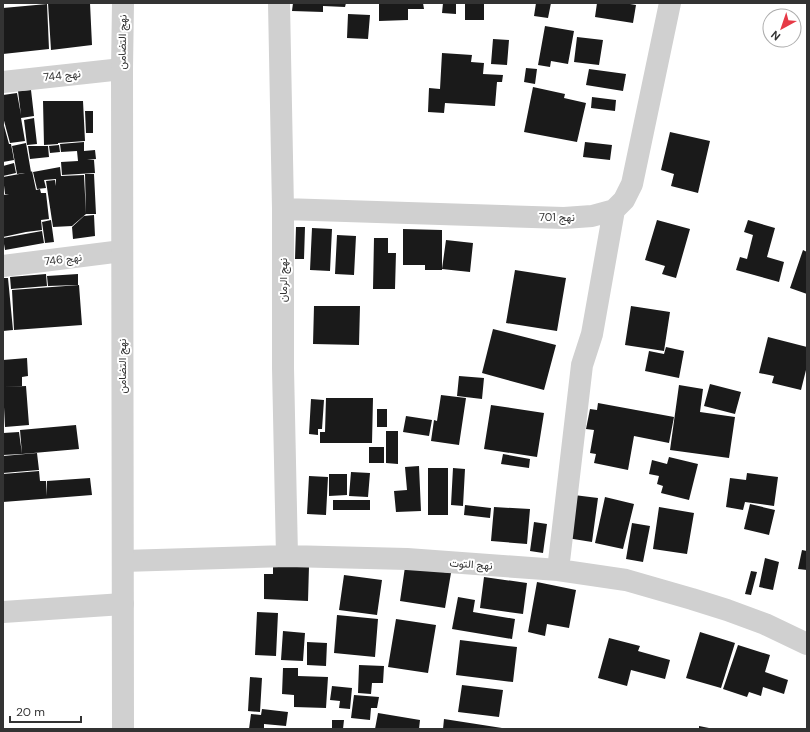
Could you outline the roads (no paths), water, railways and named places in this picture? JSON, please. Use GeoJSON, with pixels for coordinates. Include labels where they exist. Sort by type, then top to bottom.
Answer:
{"type":"FeatureCollection","features":[{"type":"Feature","properties":{"kind":"street","name":"نهج التضامن"},"geometry":{"type":"LineString","coordinates":[[123,3],[123,729]]}},
{"type":"Feature","properties":{"kind":"street","name":"نهج الرمان"},"geometry":{"type":"LineString","coordinates":[[279,3],[283,209],[283,368],[287,556]]}},
{"type":"Feature","properties":{"kind":"street"},"geometry":{"type":"LineString","coordinates":[[558,570],[582,365],[592,334],[614,210],[624,200],[632,184],[670,3]]}},
{"type":"Feature","properties":{"kind":"street","name":"نهج 744"},"geometry":{"type":"LineString","coordinates":[[3,82],[122,69]]}},
{"type":"Feature","properties":{"kind":"street","name":"نهج 701"},"geometry":{"type":"LineString","coordinates":[[283,209],[564,218],[592,216],[614,210]]}},
{"type":"Feature","properties":{"kind":"street","name":"نهج 746"},"geometry":{"type":"LineString","coordinates":[[3,266],[122,251]]}},
{"type":"Feature","properties":{"kind":"street","name":"نهج التوت"},"geometry":{"type":"LineString","coordinates":[[123,561],[287,556],[407,559],[558,570],[626,580],[692,599],[765,624],[807,644]]}},
{"type":"Feature","properties":{"kind":"street"},"geometry":{"type":"LineString","coordinates":[[3,612],[123,604]]}}]}
